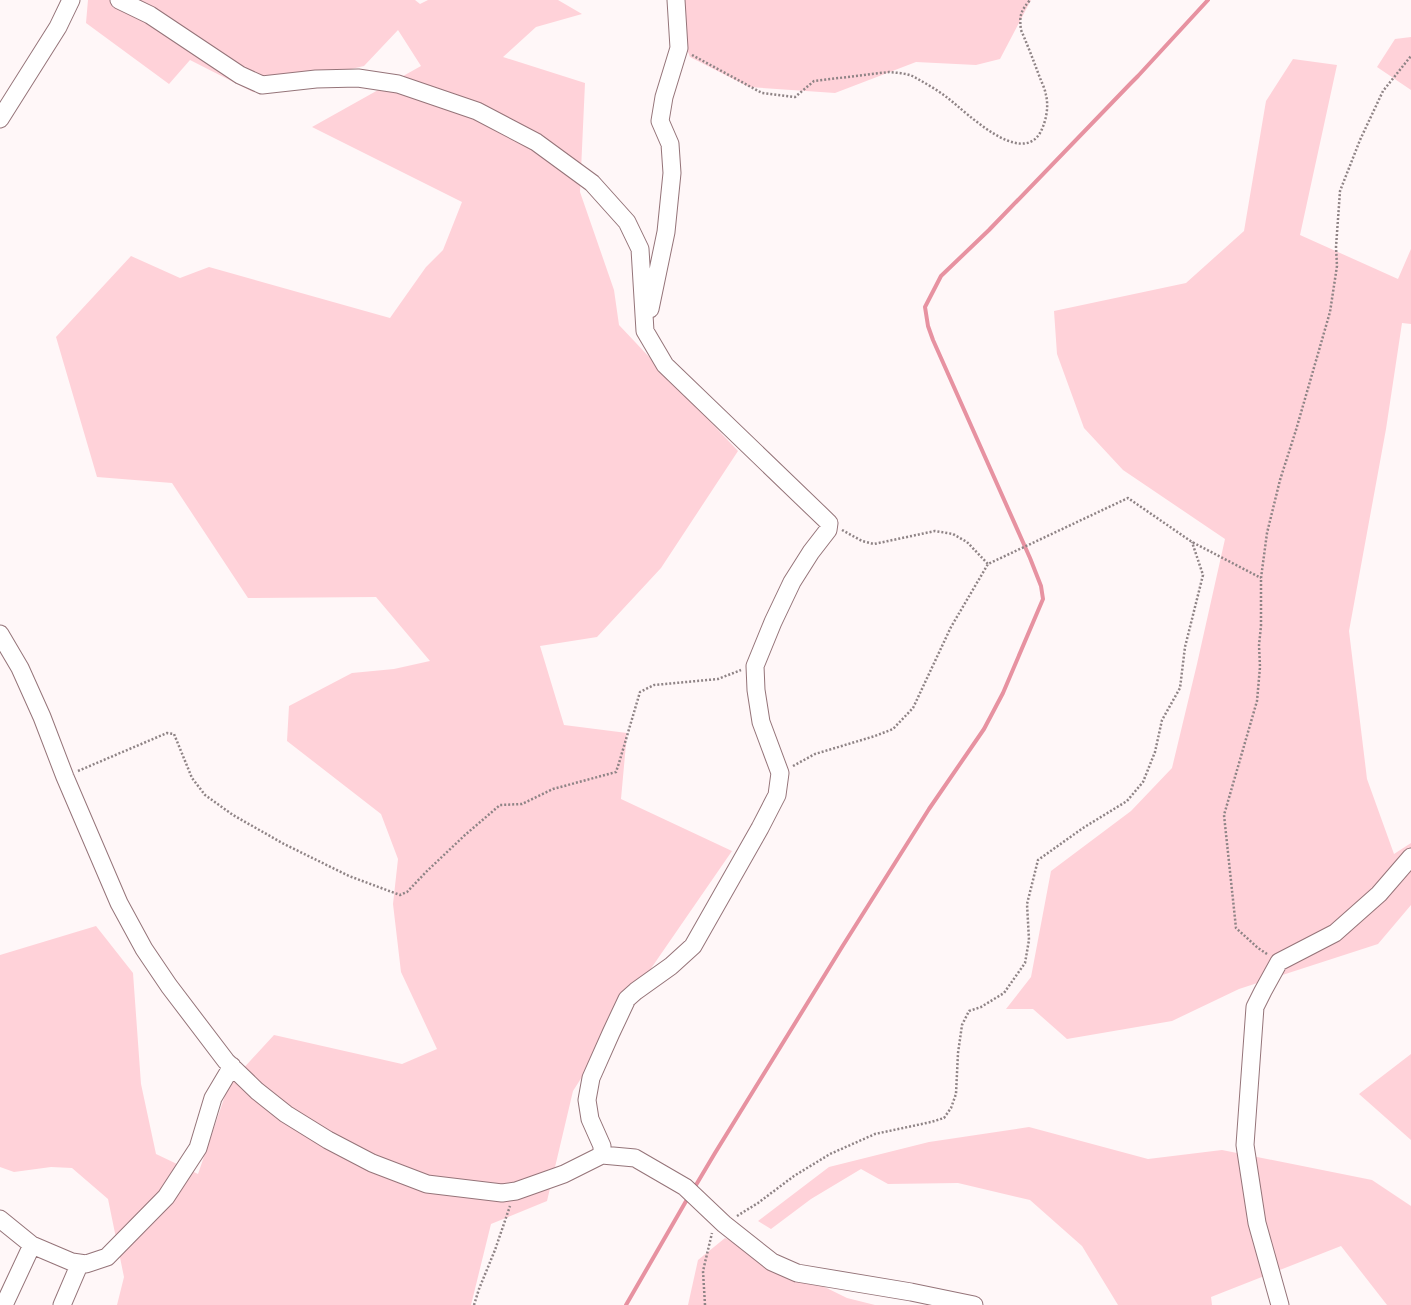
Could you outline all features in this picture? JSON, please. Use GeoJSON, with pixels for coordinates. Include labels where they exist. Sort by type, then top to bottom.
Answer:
{"type":"FeatureCollection","features":[{"type":"Feature","properties":{"kind":"street"},"geometry":{"type":"LineString","coordinates":[[0,119],[58,27],[71,0]]}},
{"type":"Feature","properties":{"kind":"street"},"geometry":{"type":"LineString","coordinates":[[119,0],[150,15],[240,75],[262,85],[316,79],[358,78],[398,84],[477,111],[536,142],[592,184],[627,222],[640,248],[645,330],[665,365],[829,523],[828,530],[811,552],[792,582],[773,622],[755,666],[756,690],[761,722],[780,773],[776,795],[760,828],[693,946],[671,966],[636,991],[628,999],[611,1033],[591,1078],[587,1100],[590,1119],[602,1146],[602,1155]]}},
{"type":"Feature","properties":{"kind":"street"},"geometry":{"type":"LineString","coordinates":[[645,330],[666,232],[672,173],[670,144],[660,121],[664,97],[679,48],[676,0]]}},
{"type":"Feature","properties":{"kind":"street"},"geometry":{"type":"LineString","coordinates":[[0,634],[20,668],[42,717],[65,777],[120,903],[144,948],[169,986],[212,1043],[257,1091],[286,1114],[328,1140],[372,1162],[427,1184],[502,1193],[516,1191],[564,1174],[602,1155],[635,1158],[685,1187],[720,1220],[772,1262],[797,1273],[911,1292],[974,1305]]}},
{"type":"Feature","properties":{"kind":"street"},"geometry":{"type":"LineString","coordinates":[[1280,1305],[1257,1223],[1245,1145],[1255,1007],[1263,990],[1280,962],[1335,933],[1379,894],[1411,857]]}},
{"type":"Feature","properties":{"kind":"street"},"geometry":{"type":"LineString","coordinates":[[0,1219],[32,1245],[72,1262],[86,1264],[107,1257],[166,1197],[198,1148],[213,1098],[232,1066]]}},
{"type":"Feature","properties":{"kind":"street"},"geometry":{"type":"LineString","coordinates":[[4,1305],[32,1245]]}},
{"type":"Feature","properties":{"kind":"street"},"geometry":{"type":"LineString","coordinates":[[62,1305],[80,1263]]}},
{"type":"Feature","properties":{"kind":"path"},"geometry":{"type":"LineString","coordinates":[[679,48],[762,93],[795,97],[814,81],[889,72],[901,73],[914,77],[947,98],[990,132],[1006,141],[1018,144],[1027,144],[1034,141],[1039,134],[1047,112],[1046,95],[1022,30],[1020,19],[1023,8],[1030,0]]}},
{"type":"Feature","properties":{"kind":"path"},"geometry":{"type":"LineString","coordinates":[[1280,962],[1258,948],[1236,928],[1224,815],[1257,701],[1260,667],[1259,644],[1261,626],[1261,578],[1267,533],[1280,480],[1330,312],[1337,266],[1336,247],[1340,191],[1360,140],[1383,91],[1411,56]]}},
{"type":"Feature","properties":{"kind":"path"},"geometry":{"type":"LineString","coordinates":[[780,773],[815,754],[893,729],[913,708],[951,627],[988,564],[1128,498],[1192,542],[1261,578]]}},
{"type":"Feature","properties":{"kind":"path"},"geometry":{"type":"LineString","coordinates":[[829,523],[862,541],[874,544],[935,531],[953,534],[967,542],[988,564]]}},
{"type":"Feature","properties":{"kind":"path"},"geometry":{"type":"LineString","coordinates":[[705,1305],[703,1271],[720,1220],[758,1203],[794,1176],[830,1154],[875,1134],[944,1118],[951,1108],[956,1094],[958,1053],[962,1025],[969,1012],[981,1008],[1004,994],[1025,963],[1029,940],[1027,904],[1038,860],[1083,828],[1127,801],[1143,782],[1151,766],[1162,720],[1180,688],[1185,647],[1203,575],[1192,542]]}},
{"type":"Feature","properties":{"kind":"path"},"geometry":{"type":"LineString","coordinates":[[65,777],[167,733],[174,734],[192,778],[205,795],[233,815],[284,844],[349,876],[400,895],[407,892],[465,835],[500,805],[522,804],[553,789],[616,772],[620,763],[640,692],[654,685],[718,679],[755,666]]}},
{"type":"Feature","properties":{"kind":"path"},"geometry":{"type":"LineString","coordinates":[[474,1305],[516,1191]]}},
{"type":"Feature","properties":{"kind":"shaded area"},"geometry":{"type":"Polygon","coordinates":[[[88,0],[415,0],[420,4],[428,0],[558,0],[582,14],[536,27],[503,57],[585,83],[580,192],[614,290],[619,325],[738,451],[661,568],[597,637],[540,646],[564,725],[627,733],[621,799],[732,851],[652,967],[573,1091],[547,1201],[491,1224],[471,1305],[117,1305],[124,1277],[108,1199],[72,1168],[51,1167],[14,1172],[0,1167],[0,955],[96,926],[133,973],[141,1084],[156,1154],[198,1174],[229,1084],[274,1035],[402,1064],[437,1049],[401,972],[393,904],[398,859],[381,814],[287,741],[289,706],[352,673],[394,669],[430,661],[376,597],[248,598],[172,483],[97,477],[56,337],[131,256],[180,278],[209,267],[390,318],[426,267],[443,250],[462,202],[312,127],[421,66],[398,30],[364,66],[253,92],[190,60],[169,84],[86,23],[88,0]]]}},
{"type":"Feature","properties":{"kind":"shaded area"},"geometry":{"type":"Polygon","coordinates":[[[685,0],[1031,0],[1000,59],[976,65],[916,62],[835,93],[749,87],[690,57],[677,24],[685,0]]]}},
{"type":"Feature","properties":{"kind":"shaded area"},"geometry":{"type":"Polygon","coordinates":[[[1411,37],[1411,90],[1377,67],[1395,39],[1411,37]]]}},
{"type":"Feature","properties":{"kind":"shaded area"},"geometry":{"type":"Polygon","coordinates":[[[1293,59],[1337,65],[1300,235],[1398,279],[1411,249],[1411,324],[1402,323],[1386,429],[1349,631],[1367,779],[1394,854],[1411,843],[1411,905],[1378,944],[1239,989],[1172,1021],[1067,1039],[1033,1009],[1006,1009],[1031,977],[1051,871],[1131,811],[1172,768],[1225,539],[1123,470],[1084,428],[1057,354],[1054,311],[1186,283],[1244,231],[1266,101],[1293,59]]]}},
{"type":"Feature","properties":{"kind":"shaded area"},"geometry":{"type":"Polygon","coordinates":[[[1411,1054],[1411,1140],[1359,1094],[1411,1054]]]}},
{"type":"Feature","properties":{"kind":"shaded area"},"geometry":{"type":"Polygon","coordinates":[[[1029,1127],[1148,1159],[1222,1150],[1372,1180],[1411,1206],[1411,1305],[1387,1305],[1341,1246],[1211,1297],[1212,1305],[1118,1305],[1082,1246],[1030,1200],[958,1183],[888,1184],[861,1169],[811,1199],[771,1229],[758,1221],[829,1167],[929,1142],[1029,1127]]]}},
{"type":"Feature","properties":{"kind":"shaded area"},"geometry":{"type":"Polygon","coordinates":[[[725,1238],[847,1298],[875,1305],[688,1305],[698,1260],[725,1238]]]}},
{"type":"Feature","properties":{"kind":"waterway"},"geometry":{"type":"LineString","coordinates":[[693,1190],[842,947],[929,809],[984,729],[1003,693],[1043,599],[1041,586],[1030,558],[933,340],[928,326],[925,307],[941,276],[989,230],[1138,76],[1208,0]]}},
{"type":"Feature","properties":{"kind":"waterway"},"geometry":{"type":"LineString","coordinates":[[626,1305],[689,1196]]}}]}
